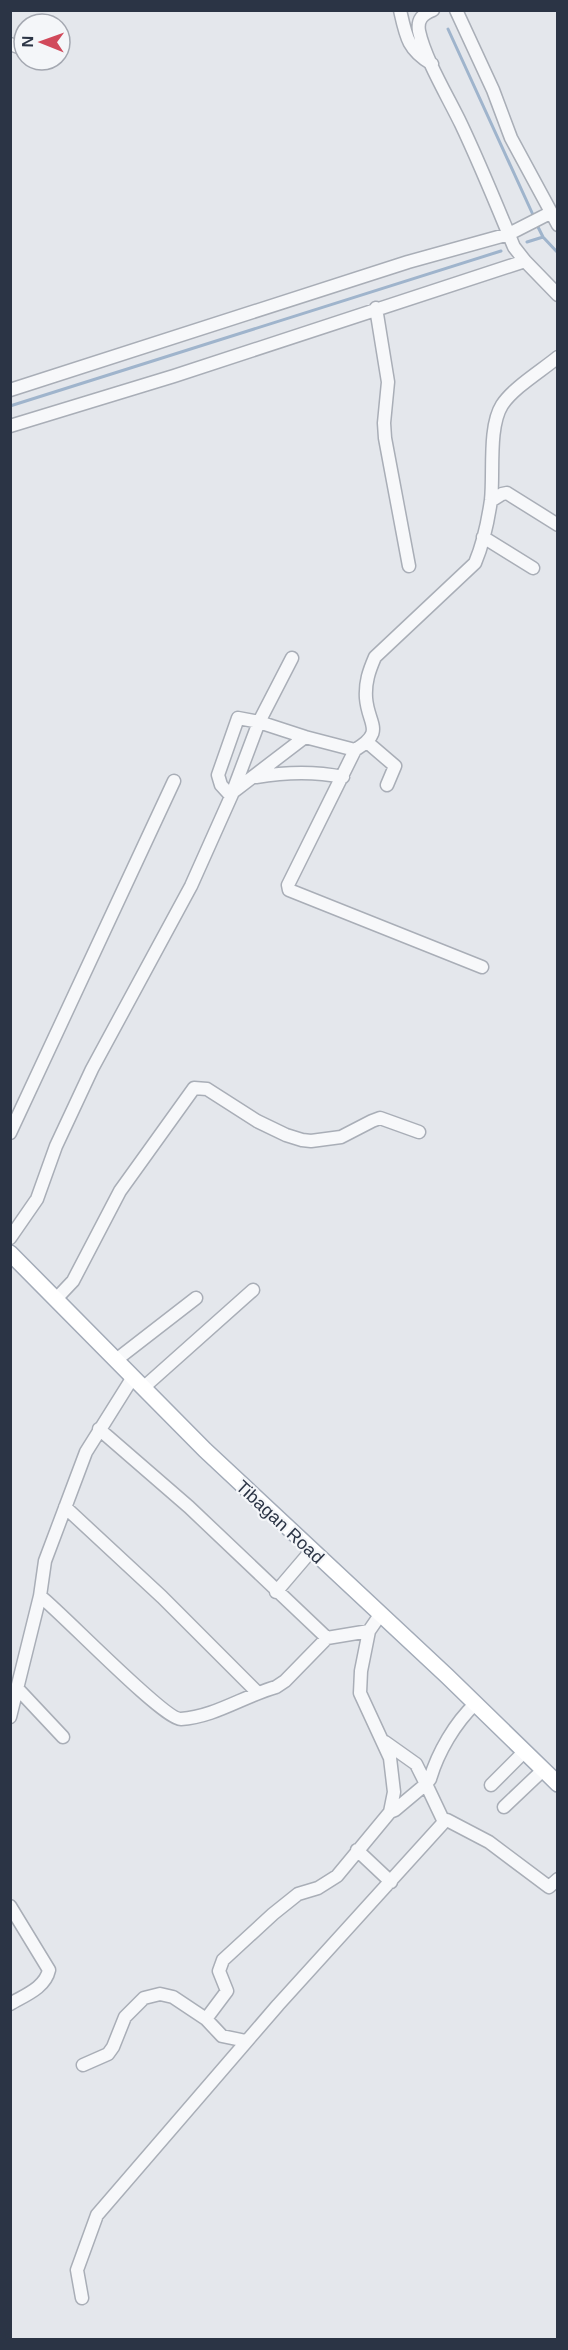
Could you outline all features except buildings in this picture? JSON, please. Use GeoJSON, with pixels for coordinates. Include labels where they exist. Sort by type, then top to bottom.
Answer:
{"type":"FeatureCollection","features":[{"type":"Feature","properties":{"kind":"main road","name":"Tibagan Road"},"geometry":{"type":"LineString","coordinates":[[10,1252],[205,1450],[558,1784]]}},
{"type":"Feature","properties":{"kind":"street"},"geometry":{"type":"LineString","coordinates":[[400,10],[409,44],[419,56],[432,64]]}},
{"type":"Feature","properties":{"kind":"street"},"geometry":{"type":"LineString","coordinates":[[433,10],[419,20],[419,30],[432,64],[513,232],[514,247],[558,295]]}},
{"type":"Feature","properties":{"kind":"street"},"geometry":{"type":"LineString","coordinates":[[456,10],[547,215],[558,225]]}},
{"type":"Feature","properties":{"kind":"street"},"geometry":{"type":"LineString","coordinates":[[10,390],[408,262],[513,232],[547,215]]}},
{"type":"Feature","properties":{"kind":"street"},"geometry":{"type":"LineString","coordinates":[[10,426],[174,376],[525,261]]}},
{"type":"Feature","properties":{"kind":"street"},"geometry":{"type":"LineString","coordinates":[[376,308],[388,382],[384,423],[385,438],[409,566]]}},
{"type":"Feature","properties":{"kind":"street"},"geometry":{"type":"LineString","coordinates":[[482,967],[290,891],[288,885],[355,750],[368,742],[374,732],[374,724],[366,700],[367,677],[375,657],[471,568],[480,551],[491,501],[495,432],[500,410],[512,395],[558,357]]}},
{"type":"Feature","properties":{"kind":"street"},"geometry":{"type":"LineString","coordinates":[[491,501],[507,493],[558,525]]}},
{"type":"Feature","properties":{"kind":"street"},"geometry":{"type":"LineString","coordinates":[[483,537],[533,567]]}},
{"type":"Feature","properties":{"kind":"street"},"geometry":{"type":"LineString","coordinates":[[10,1238],[37,1199],[56,1146],[92,1069],[191,886],[232,794],[259,722],[292,658]]}},
{"type":"Feature","properties":{"kind":"street"},"geometry":{"type":"LineString","coordinates":[[232,794],[221,785],[218,775],[236,721],[242,717],[355,750]]}},
{"type":"Feature","properties":{"kind":"street"},"geometry":{"type":"LineString","coordinates":[[232,794],[305,737]]}},
{"type":"Feature","properties":{"kind":"street"},"geometry":{"type":"LineString","coordinates":[[368,742],[395,766],[387,785]]}},
{"type":"Feature","properties":{"kind":"street"},"geometry":{"type":"LineString","coordinates":[[252,777],[282,773],[321,773],[343,777]]}},
{"type":"Feature","properties":{"kind":"street"},"geometry":{"type":"LineString","coordinates":[[10,1133],[174,781]]}},
{"type":"Feature","properties":{"kind":"street"},"geometry":{"type":"LineString","coordinates":[[56,1299],[72,1281],[120,1191],[194,1088],[207,1089],[257,1121],[302,1140],[319,1141],[341,1137],[380,1118],[419,1132]]}},
{"type":"Feature","properties":{"kind":"street"},"geometry":{"type":"LineString","coordinates":[[10,1717],[40,1596],[45,1561],[86,1452],[99,1429],[138,1382],[253,1290]]}},
{"type":"Feature","properties":{"kind":"street"},"geometry":{"type":"LineString","coordinates":[[117,1360],[196,1298]]}},
{"type":"Feature","properties":{"kind":"street"},"geometry":{"type":"LineString","coordinates":[[99,1429],[189,1508],[327,1638]]}},
{"type":"Feature","properties":{"kind":"street"},"geometry":{"type":"LineString","coordinates":[[65,1507],[162,1597],[258,1694]]}},
{"type":"Feature","properties":{"kind":"street"},"geometry":{"type":"LineString","coordinates":[[276,1592],[311,1551]]}},
{"type":"Feature","properties":{"kind":"street"},"geometry":{"type":"LineString","coordinates":[[40,1596],[59,1611],[135,1685],[175,1719],[207,1713],[276,1687],[285,1681],[327,1638],[369,1631]]}},
{"type":"Feature","properties":{"kind":"street"},"geometry":{"type":"LineString","coordinates":[[380,1615],[369,1631],[361,1671],[360,1693],[390,1758],[394,1792],[390,1812]]}},
{"type":"Feature","properties":{"kind":"street"},"geometry":{"type":"LineString","coordinates":[[17,1688],[63,1737]]}},
{"type":"Feature","properties":{"kind":"street"},"geometry":{"type":"LineString","coordinates":[[206,2019],[226,1990],[219,1971],[223,1960],[298,1894],[318,1888],[337,1876],[390,1812],[426,1784],[458,1723],[475,1704]]}},
{"type":"Feature","properties":{"kind":"street"},"geometry":{"type":"LineString","coordinates":[[382,1739],[416,1764],[444,1822]]}},
{"type":"Feature","properties":{"kind":"street"},"geometry":{"type":"LineString","coordinates":[[491,1785],[524,1752]]}},
{"type":"Feature","properties":{"kind":"street"},"geometry":{"type":"LineString","coordinates":[[504,1807],[543,1770]]}},
{"type":"Feature","properties":{"kind":"street"},"geometry":{"type":"LineString","coordinates":[[82,2298],[77,2270],[97,2215],[246,2041],[444,1822],[447,1820],[489,1842],[549,1887],[558,1879]]}},
{"type":"Feature","properties":{"kind":"street"},"geometry":{"type":"LineString","coordinates":[[357,1850],[391,1882]]}},
{"type":"Feature","properties":{"kind":"street"},"geometry":{"type":"LineString","coordinates":[[10,1906],[49,1970],[45,1981],[40,1986],[10,2004]]}},
{"type":"Feature","properties":{"kind":"street"},"geometry":{"type":"LineString","coordinates":[[83,2065],[111,2051],[125,2017],[147,1996],[166,1994],[206,2019],[222,2036],[246,2041]]}},
{"type":"Feature","properties":{"kind":"waterway"},"geometry":{"type":"LineString","coordinates":[[448,29],[534,217]]}},
{"type":"Feature","properties":{"kind":"waterway"},"geometry":{"type":"LineString","coordinates":[[536,223],[543,237],[558,253]]}},
{"type":"Feature","properties":{"kind":"waterway"},"geometry":{"type":"LineString","coordinates":[[527,242],[543,237]]}},
{"type":"Feature","properties":{"kind":"waterway"},"geometry":{"type":"LineString","coordinates":[[10,406],[501,251]]}}]}
